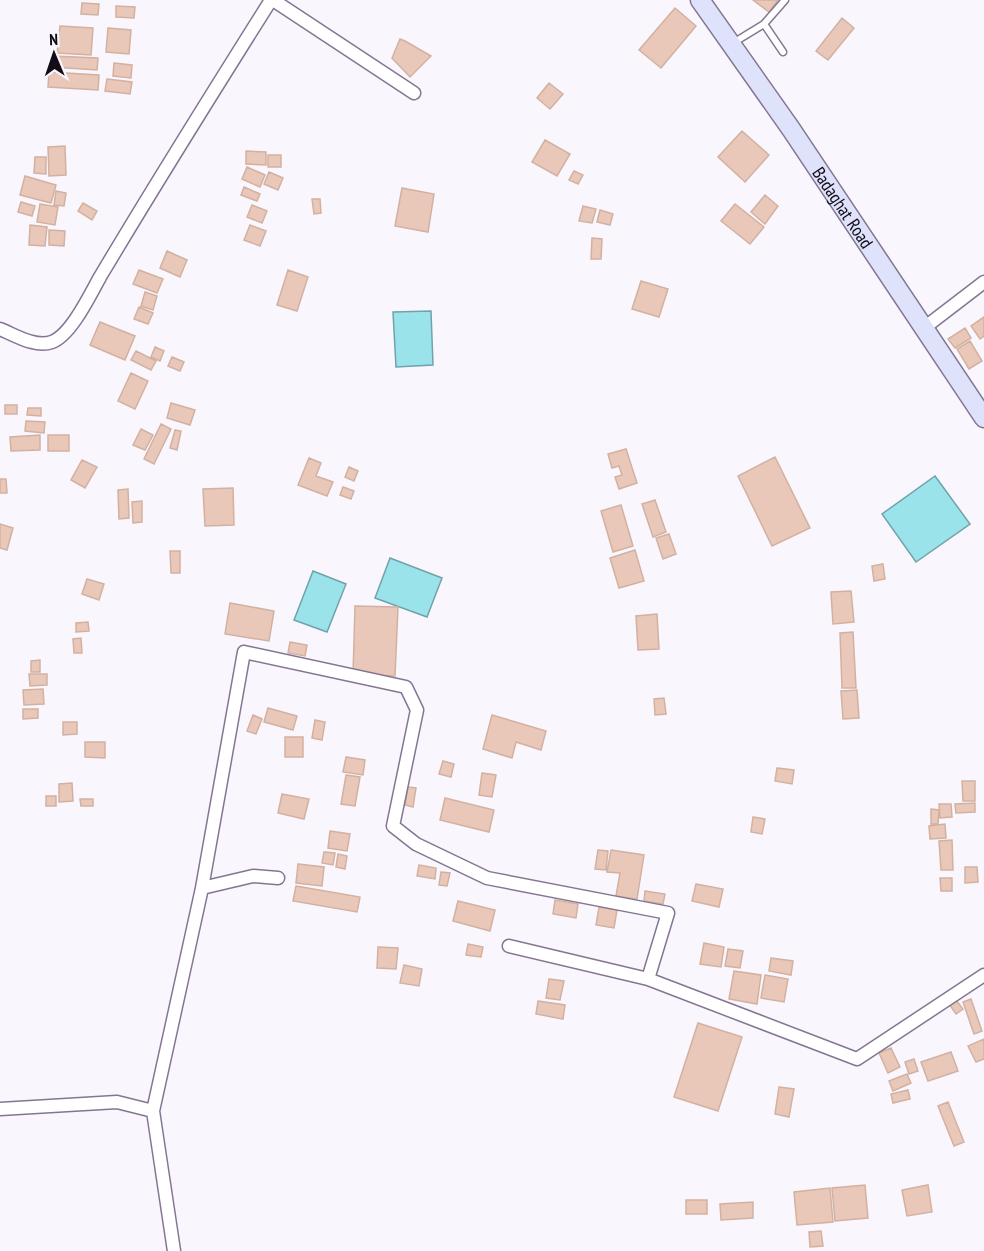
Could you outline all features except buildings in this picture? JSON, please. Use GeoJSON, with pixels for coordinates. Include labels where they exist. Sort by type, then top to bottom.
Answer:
{"type":"FeatureCollection","features":[{"type":"Feature","properties":{"kind":"main road","name":"Badaghat Road"},"geometry":{"type":"LineString","coordinates":[[700,0],[791,129],[984,418]]}},
{"type":"Feature","properties":{"kind":"street"},"geometry":{"type":"LineString","coordinates":[[0,329],[33,343],[51,343],[63,336],[95,287],[170,160],[272,0],[414,93]]}},
{"type":"Feature","properties":{"kind":"street"},"geometry":{"type":"LineString","coordinates":[[924,328],[984,282]]}},
{"type":"Feature","properties":{"kind":"street"},"geometry":{"type":"LineString","coordinates":[[174,1251],[153,1110],[202,888],[244,652],[406,687],[417,710],[393,826],[416,844],[487,878],[668,913],[648,979]]}},
{"type":"Feature","properties":{"kind":"street"},"geometry":{"type":"LineString","coordinates":[[202,888],[253,876],[278,879]]}},
{"type":"Feature","properties":{"kind":"street"},"geometry":{"type":"LineString","coordinates":[[509,946],[648,979],[857,1059],[984,975]]}},
{"type":"Feature","properties":{"kind":"street"},"geometry":{"type":"LineString","coordinates":[[0,1109],[117,1102],[153,1110]]}},
{"type":"Feature","properties":{"kind":"lane"},"geometry":{"type":"LineString","coordinates":[[730,45],[764,24],[785,0]]}},
{"type":"Feature","properties":{"kind":"lane"},"geometry":{"type":"LineString","coordinates":[[764,24],[783,52]]}},
{"type":"Feature","properties":{"kind":"water"},"geometry":{"type":"Polygon","coordinates":[[[431,311],[433,365],[396,367],[393,312],[431,311]]]}},
{"type":"Feature","properties":{"kind":"water"},"geometry":{"type":"Polygon","coordinates":[[[935,476],[970,524],[916,562],[882,514],[935,476]]]}},
{"type":"Feature","properties":{"kind":"water"},"geometry":{"type":"Polygon","coordinates":[[[390,558],[442,578],[427,617],[375,598],[390,558]]]}},
{"type":"Feature","properties":{"kind":"water"},"geometry":{"type":"Polygon","coordinates":[[[313,571],[346,584],[327,632],[294,620],[313,571]]]}}]}
